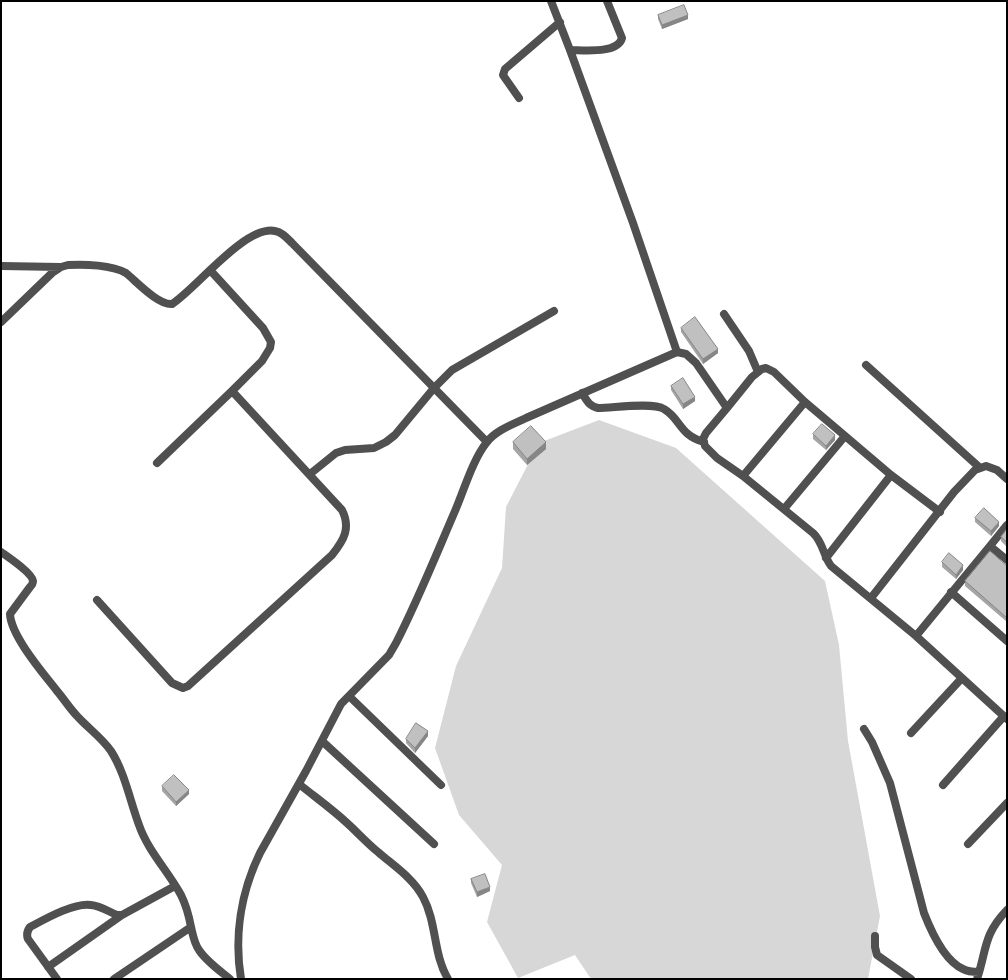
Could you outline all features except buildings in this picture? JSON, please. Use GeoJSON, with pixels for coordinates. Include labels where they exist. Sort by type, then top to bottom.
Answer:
{"type":"FeatureCollection","features":[{"type":"Feature","properties":{"kind":"street"},"geometry":{"type":"LineString","coordinates":[[551,1],[633,223],[677,352]]}},
{"type":"Feature","properties":{"kind":"street"},"geometry":{"type":"LineString","coordinates":[[570,50],[607,49],[615,47],[621,42],[622,38],[607,1]]}},
{"type":"Feature","properties":{"kind":"street"},"geometry":{"type":"LineString","coordinates":[[519,98],[505,78],[505,70],[560,22]]}},
{"type":"Feature","properties":{"kind":"street"},"geometry":{"type":"LineString","coordinates":[[1,266],[61,267],[73,265],[112,268],[126,273],[160,302],[172,304],[240,244],[262,232],[269,230],[281,233],[487,442]]}},
{"type":"Feature","properties":{"kind":"street"},"geometry":{"type":"LineString","coordinates":[[1,322],[52,273],[61,267]]}},
{"type":"Feature","properties":{"kind":"street"},"geometry":{"type":"LineString","coordinates":[[157,463],[232,391],[267,354],[270,348],[271,342],[262,328],[210,270]]}},
{"type":"Feature","properties":{"kind":"street"},"geometry":{"type":"LineString","coordinates":[[310,474],[336,453],[345,450],[374,448],[386,442],[395,435],[434,388],[452,370],[554,311]]}},
{"type":"Feature","properties":{"kind":"street"},"geometry":{"type":"LineString","coordinates":[[724,314],[749,351],[758,372]]}},
{"type":"Feature","properties":{"kind":"street"},"geometry":{"type":"LineString","coordinates":[[240,979],[238,938],[240,916],[254,865],[300,784],[341,704],[389,655],[396,643],[442,543],[476,460],[487,442],[498,433],[526,418],[677,352],[686,354],[696,363],[727,408]]}},
{"type":"Feature","properties":{"kind":"street"},"geometry":{"type":"LineString","coordinates":[[866,365],[979,467]]}},
{"type":"Feature","properties":{"kind":"street"},"geometry":{"type":"LineString","coordinates":[[940,512],[891,475],[805,402],[774,372],[766,368],[752,377],[706,433],[703,439],[711,453],[743,476],[818,537],[826,558],[831,566],[916,636],[1006,718],[943,785]]}},
{"type":"Feature","properties":{"kind":"street"},"geometry":{"type":"LineString","coordinates":[[97,600],[172,683],[183,688],[188,686],[332,555],[339,546],[347,528],[346,518],[342,510],[232,391]]}},
{"type":"Feature","properties":{"kind":"street"},"geometry":{"type":"LineString","coordinates":[[582,393],[588,404],[598,408],[658,406],[670,414],[689,436],[695,440],[704,442]]}},
{"type":"Feature","properties":{"kind":"street"},"geometry":{"type":"LineString","coordinates":[[743,476],[805,402]]}},
{"type":"Feature","properties":{"kind":"street"},"geometry":{"type":"LineString","coordinates":[[784,509],[845,436]]}},
{"type":"Feature","properties":{"kind":"street"},"geometry":{"type":"LineString","coordinates":[[871,598],[940,512],[954,492],[974,470],[979,467],[992,467],[1007,479]]}},
{"type":"Feature","properties":{"kind":"street"},"geometry":{"type":"LineString","coordinates":[[826,558],[891,475]]}},
{"type":"Feature","properties":{"kind":"street"},"geometry":{"type":"LineString","coordinates":[[916,636],[1007,525]]}},
{"type":"Feature","properties":{"kind":"street"},"geometry":{"type":"LineString","coordinates":[[990,546],[1007,560]]}},
{"type":"Feature","properties":{"kind":"street"},"geometry":{"type":"LineString","coordinates":[[1,552],[26,572],[33,584],[10,614],[12,624],[31,659],[77,716],[106,744],[111,751],[122,776],[139,827],[167,871],[187,909],[198,949],[230,979]]}},
{"type":"Feature","properties":{"kind":"street"},"geometry":{"type":"LineString","coordinates":[[952,592],[1007,641]]}},
{"type":"Feature","properties":{"kind":"street"},"geometry":{"type":"LineString","coordinates":[[911,733],[962,678]]}},
{"type":"Feature","properties":{"kind":"street"},"geometry":{"type":"LineString","coordinates":[[348,696],[441,785]]}},
{"type":"Feature","properties":{"kind":"street"},"geometry":{"type":"LineString","coordinates":[[864,729],[872,742],[890,783],[924,913],[932,933],[957,965],[978,976],[988,937],[997,920],[1007,910]]}},
{"type":"Feature","properties":{"kind":"street"},"geometry":{"type":"LineString","coordinates":[[322,741],[434,844]]}},
{"type":"Feature","properties":{"kind":"street"},"geometry":{"type":"LineString","coordinates":[[300,784],[346,822],[400,870],[417,888],[428,908],[439,956],[448,979]]}},
{"type":"Feature","properties":{"kind":"street"},"geometry":{"type":"LineString","coordinates":[[968,844],[1007,803]]}},
{"type":"Feature","properties":{"kind":"street"},"geometry":{"type":"LineString","coordinates":[[48,967],[122,915],[175,886]]}},
{"type":"Feature","properties":{"kind":"street"},"geometry":{"type":"LineString","coordinates":[[57,979],[28,939],[27,930],[30,927],[67,910],[82,905],[90,904],[112,914],[122,915]]}},
{"type":"Feature","properties":{"kind":"street"},"geometry":{"type":"LineString","coordinates":[[114,979],[191,927]]}},
{"type":"Feature","properties":{"kind":"street"},"geometry":{"type":"LineString","coordinates":[[875,936],[877,955],[911,979]]}},
{"type":"Feature","properties":{"kind":"shaded area"},"geometry":{"type":"Polygon","coordinates":[[[599,420],[676,448],[825,581],[839,645],[848,741],[880,916],[868,979],[591,979],[575,955],[518,978],[487,922],[502,865],[459,815],[435,748],[456,666],[502,568],[506,507],[539,443],[599,420]]]}}]}
